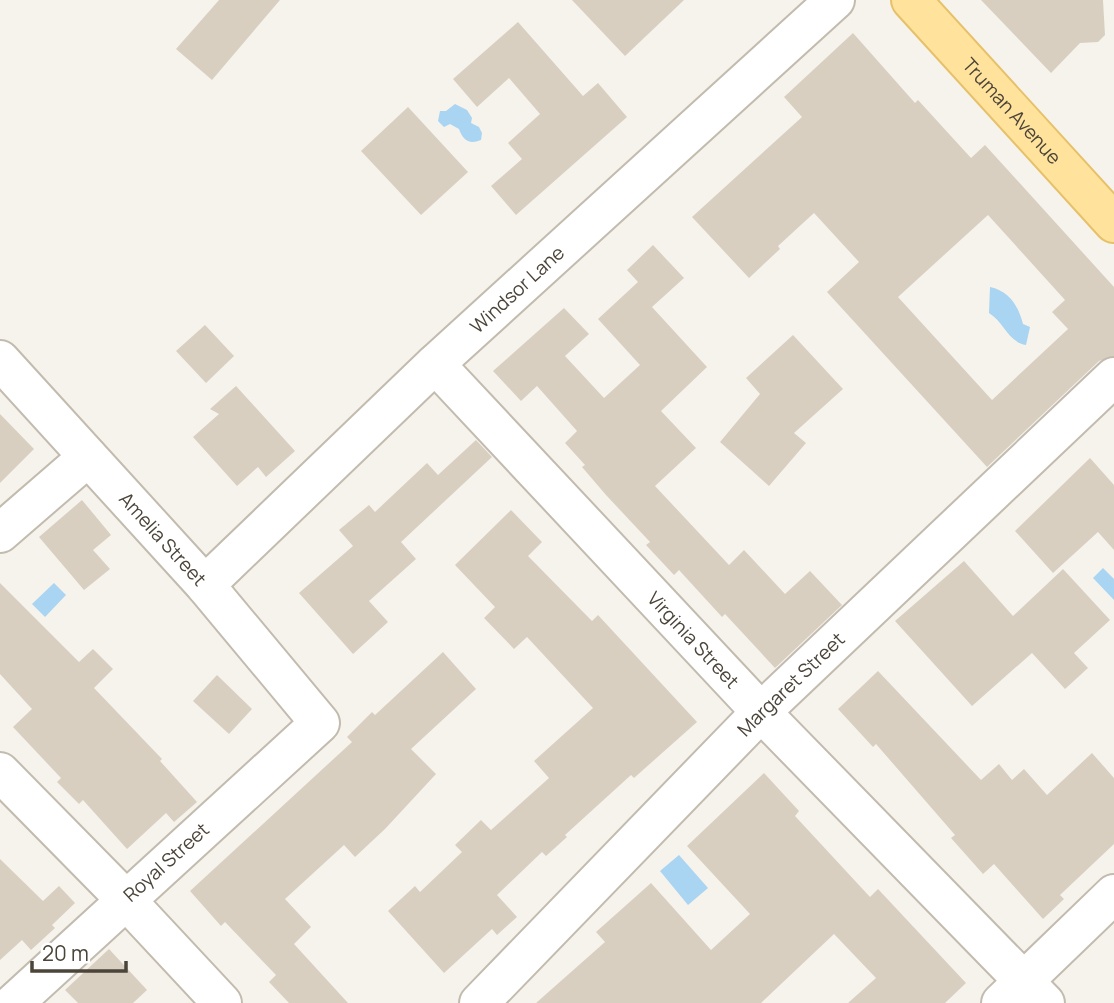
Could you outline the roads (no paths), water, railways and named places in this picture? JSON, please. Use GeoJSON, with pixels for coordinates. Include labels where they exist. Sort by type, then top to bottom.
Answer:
{"type":"FeatureCollection","features":[{"type":"Feature","properties":{"kind":"main road","name":"Truman Avenue"},"geometry":{"type":"LineString","coordinates":[[911,0],[1114,223]]}},
{"type":"Feature","properties":{"kind":"street","name":"Windsor Lane"},"geometry":{"type":"LineString","coordinates":[[205,585],[435,364],[835,0]]}},
{"type":"Feature","properties":{"kind":"street","name":"Amelia Street"},"geometry":{"type":"LineString","coordinates":[[0,360],[205,585],[320,723]]}},
{"type":"Feature","properties":{"kind":"street","name":"Virginia Street"},"geometry":{"type":"LineString","coordinates":[[435,364],[1023,996]]}},
{"type":"Feature","properties":{"kind":"street","name":"Margaret Street"},"geometry":{"type":"LineString","coordinates":[[479,1003],[761,712],[1114,377]]}},
{"type":"Feature","properties":{"kind":"street"},"geometry":{"type":"LineString","coordinates":[[0,533],[88,457]]}},
{"type":"Feature","properties":{"kind":"street","name":"Royal Street"},"geometry":{"type":"LineString","coordinates":[[14,1003],[320,723]]}},
{"type":"Feature","properties":{"kind":"street"},"geometry":{"type":"LineString","coordinates":[[0,772],[125,899],[222,1003]]}},
{"type":"Feature","properties":{"kind":"street"},"geometry":{"type":"LineString","coordinates":[[1023,996],[1114,894]]}},
{"type":"Feature","properties":{"kind":"water"},"geometry":{"type":"Polygon","coordinates":[[[455,104],[467,110],[472,118],[471,123],[479,127],[482,133],[481,140],[467,140],[459,129],[450,124],[444,127],[438,121],[440,111],[446,111],[455,104]]]}},
{"type":"Feature","properties":{"kind":"water"},"geometry":{"type":"Polygon","coordinates":[[[990,287],[1007,295],[1015,305],[1023,324],[1030,327],[1026,345],[1010,336],[989,313],[990,287]]]}},
{"type":"Feature","properties":{"kind":"water"},"geometry":{"type":"Polygon","coordinates":[[[1103,568],[1114,579],[1114,600],[1093,578],[1103,568]]]}},
{"type":"Feature","properties":{"kind":"water"},"geometry":{"type":"Polygon","coordinates":[[[54,583],[66,595],[45,617],[32,604],[54,583]]]}},
{"type":"Feature","properties":{"kind":"water"},"geometry":{"type":"Polygon","coordinates":[[[679,855],[708,888],[688,905],[660,871],[679,855]]]}}]}
